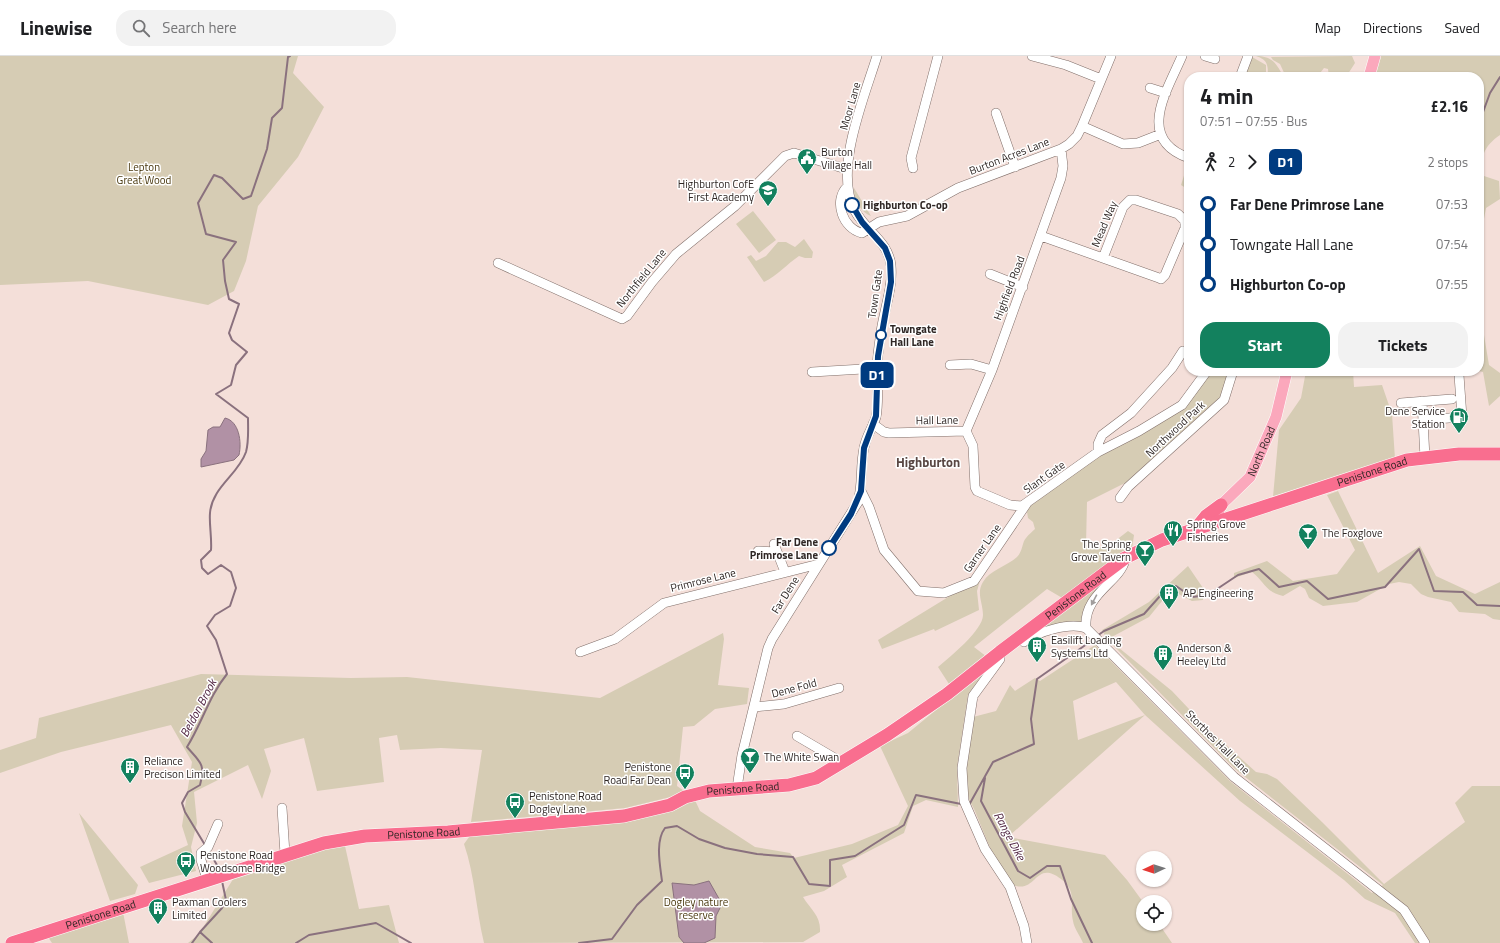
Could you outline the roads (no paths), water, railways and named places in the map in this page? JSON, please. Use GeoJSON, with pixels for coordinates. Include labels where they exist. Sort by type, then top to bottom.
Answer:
{"type":"FeatureCollection","features":[{"type":"Feature","properties":{"kind":"highway","name":"Penistone Road"},"geometry":{"type":"LineString","coordinates":[[12,943],[41,939],[207,879],[324,843],[365,836],[448,832],[624,816],[670,805],[684,797],[709,791],[789,785],[816,778],[843,763],[947,694],[1125,558],[1162,540],[1378,468],[1407,460],[1459,454],[1500,454]]}},
{"type":"Feature","properties":{"kind":"highway"},"geometry":{"type":"LineString","coordinates":[[1196,528],[1206,516],[1221,505]]}},
{"type":"Feature","properties":{"kind":"main road"},"geometry":{"type":"LineString","coordinates":[[1371,72],[1376,56]]}},
{"type":"Feature","properties":{"kind":"main road","name":"North Road"},"geometry":{"type":"LineString","coordinates":[[1221,505],[1250,477],[1276,417],[1286,376]]}},
{"type":"Feature","properties":{"kind":"main road"},"geometry":{"type":"LineString","coordinates":[[1220,520],[1218,515],[1221,505]]}},
{"type":"Feature","properties":{"kind":"street","name":"Moor Lane"},"geometry":{"type":"LineString","coordinates":[[847,187],[841,194],[840,200],[843,217],[850,227],[862,233],[868,229],[854,210],[847,187],[846,169],[855,131],[877,56]]}},
{"type":"Feature","properties":{"kind":"street"},"geometry":{"type":"LineString","coordinates":[[913,168],[911,158],[938,56]]}},
{"type":"Feature","properties":{"kind":"street"},"geometry":{"type":"LineString","coordinates":[[1032,56],[1066,65],[1101,79]]}},
{"type":"Feature","properties":{"kind":"street","name":"Burton Acres Lane"},"geometry":{"type":"LineString","coordinates":[[868,229],[879,222],[907,216],[917,212],[958,188],[1061,150],[1074,140],[1082,126],[1111,56]]}},
{"type":"Feature","properties":{"kind":"street"},"geometry":{"type":"LineString","coordinates":[[1182,56],[1166,93],[1158,117],[1161,134],[1166,143],[1174,151],[1184,156]]}},
{"type":"Feature","properties":{"kind":"street"},"geometry":{"type":"LineString","coordinates":[[1205,56],[1215,59]]}},
{"type":"Feature","properties":{"kind":"street"},"geometry":{"type":"LineString","coordinates":[[1242,72],[1248,56]]}},
{"type":"Feature","properties":{"kind":"street"},"geometry":{"type":"LineString","coordinates":[[1150,88],[1166,93]]}},
{"type":"Feature","properties":{"kind":"street"},"geometry":{"type":"LineString","coordinates":[[996,113],[1016,167]]}},
{"type":"Feature","properties":{"kind":"street"},"geometry":{"type":"LineString","coordinates":[[1082,126],[1123,144],[1138,143],[1161,134]]}},
{"type":"Feature","properties":{"kind":"street","name":"Highfield Road"},"geometry":{"type":"LineString","coordinates":[[966,431],[992,370],[1041,236],[1062,172],[1061,150]]}},
{"type":"Feature","properties":{"kind":"street","name":"Northfield Lane"},"geometry":{"type":"LineString","coordinates":[[498,263],[622,319],[627,316],[652,282],[676,254],[735,206],[784,156],[794,153],[846,169]]}},
{"type":"Feature","properties":{"kind":"street","name":"Mead Way"},"geometry":{"type":"LineString","coordinates":[[1184,220],[1178,214],[1136,200],[1130,200],[1124,204],[1103,258],[1159,278],[1166,275],[1184,230]]}},
{"type":"Feature","properties":{"kind":"street","name":"Town Gate"},"geometry":{"type":"LineString","coordinates":[[868,229],[885,248],[891,268],[891,282],[881,331],[870,369],[877,407],[873,424]]}},
{"type":"Feature","properties":{"kind":"street"},"geometry":{"type":"LineString","coordinates":[[1041,236],[1103,258]]}},
{"type":"Feature","properties":{"kind":"street"},"geometry":{"type":"LineString","coordinates":[[990,274],[1022,287]]}},
{"type":"Feature","properties":{"kind":"street"},"geometry":{"type":"LineString","coordinates":[[1098,452],[1098,444],[1102,435],[1131,413],[1172,368],[1183,351]]}},
{"type":"Feature","properties":{"kind":"street"},"geometry":{"type":"LineString","coordinates":[[950,365],[971,364],[992,370]]}},
{"type":"Feature","properties":{"kind":"street"},"geometry":{"type":"LineString","coordinates":[[812,372],[870,369]]}},
{"type":"Feature","properties":{"kind":"street","name":"Slant Gate"},"geometry":{"type":"LineString","coordinates":[[976,491],[1014,506],[1027,503],[1098,452],[1139,431],[1182,405],[1203,376]]}},
{"type":"Feature","properties":{"kind":"street","name":"Northwood Park"},"geometry":{"type":"LineString","coordinates":[[1120,498],[1128,487],[1224,400],[1231,376]]}},
{"type":"Feature","properties":{"kind":"street"},"geometry":{"type":"LineString","coordinates":[[1423,420],[1462,417],[1459,376]]}},
{"type":"Feature","properties":{"kind":"street"},"geometry":{"type":"LineString","coordinates":[[1401,403],[1452,399]]}},
{"type":"Feature","properties":{"kind":"street"},"geometry":{"type":"LineString","coordinates":[[1422,402],[1425,458]]}},
{"type":"Feature","properties":{"kind":"street","name":"Hall Lane"},"geometry":{"type":"LineString","coordinates":[[873,424],[884,432],[966,431],[973,446],[976,491]]}},
{"type":"Feature","properties":{"kind":"street","name":"Far Dene"},"geometry":{"type":"LineString","coordinates":[[737,788],[742,755],[765,659],[772,639],[851,514],[861,491],[864,448],[873,424]]}},
{"type":"Feature","properties":{"kind":"street","name":"Garner Lane"},"geometry":{"type":"LineString","coordinates":[[861,491],[869,507],[884,550],[918,590],[944,593],[974,581],[1027,503]]}},
{"type":"Feature","properties":{"kind":"street"},"geometry":{"type":"LineString","coordinates":[[758,551],[776,548],[785,572]]}},
{"type":"Feature","properties":{"kind":"street"},"geometry":{"type":"LineString","coordinates":[[1027,943],[1024,926],[1010,887],[985,849],[964,801],[962,768],[973,696],[993,666],[1000,659],[1000,652],[1008,652],[1039,632],[1075,626],[1088,630],[1086,618],[1098,593],[1124,566],[1125,558]]}},
{"type":"Feature","properties":{"kind":"street","name":"Primrose Lane"},"geometry":{"type":"LineString","coordinates":[[580,652],[615,639],[664,603],[819,564]]}},
{"type":"Feature","properties":{"kind":"street","name":"Storthes Hall Lane"},"geometry":{"type":"LineString","coordinates":[[1088,630],[1234,777],[1404,910],[1425,943]]}},
{"type":"Feature","properties":{"kind":"street","name":"Dene Fold"},"geometry":{"type":"LineString","coordinates":[[754,707],[784,704],[839,688]]}},
{"type":"Feature","properties":{"kind":"street"},"geometry":{"type":"LineString","coordinates":[[797,736],[843,763]]}},
{"type":"Feature","properties":{"kind":"street"},"geometry":{"type":"LineString","coordinates":[[282,808],[285,854]]}},
{"type":"Feature","properties":{"kind":"street"},"geometry":{"type":"LineString","coordinates":[[207,879],[201,860],[201,853],[207,849],[218,824]]}},
{"type":"Feature","properties":{"kind":"waterway","name":"Beldon Brook"},"geometry":{"type":"LineString","coordinates":[[205,845],[185,812],[182,803],[188,792],[200,785],[202,778],[201,764],[187,747],[210,700],[227,674],[216,640],[207,626],[215,615],[230,606],[236,588],[231,572],[221,565],[208,574],[202,568],[201,560],[211,550],[210,513],[215,496],[237,468],[246,452],[248,440],[248,418],[216,394],[231,385],[236,365],[247,352],[232,340],[229,333],[239,304],[229,299],[225,281],[223,260],[236,242],[206,234],[198,203],[214,175],[222,178],[243,199],[251,196],[267,149],[272,118],[282,108],[288,57],[290,56]]}},
{"type":"Feature","properties":{"kind":"waterway"},"geometry":{"type":"LineString","coordinates":[[1484,109],[1490,93],[1500,77]]}},
{"type":"Feature","properties":{"kind":"waterway"},"geometry":{"type":"LineString","coordinates":[[1097,636],[1104,631],[1144,614],[1168,587],[1176,586],[1192,597],[1208,595],[1238,575],[1259,569],[1279,587],[1307,581],[1328,599],[1385,587],[1419,549],[1434,591],[1463,592],[1477,605],[1500,606]]}},
{"type":"Feature","properties":{"kind":"waterway"},"geometry":{"type":"LineString","coordinates":[[969,805],[993,762],[1034,744],[1031,719],[1037,679],[1094,639]]}},
{"type":"Feature","properties":{"kind":"waterway","name":"Range Dike"},"geometry":{"type":"LineString","coordinates":[[985,778],[981,801],[1018,871],[1030,878],[1047,866],[1060,866],[1071,899],[1092,943]]}},
{"type":"Feature","properties":{"kind":"waterway"},"geometry":{"type":"LineString","coordinates":[[579,943],[612,939],[637,905],[662,881],[659,861],[659,846],[662,833],[665,828],[677,826],[699,839],[725,848],[757,854],[793,857],[809,884],[830,886],[830,860],[855,856],[904,825],[916,795],[961,804]]}},
{"type":"Feature","properties":{"kind":"waterway","name":"Beldon Brook"},"geometry":{"type":"LineString","coordinates":[[208,850],[217,865]]}},
{"type":"Feature","properties":{"kind":"waterway","name":"Beldon Brook"},"geometry":{"type":"LineString","coordinates":[[200,932],[222,908],[226,900],[222,881]]}},
{"type":"Feature","properties":{"kind":"waterway"},"geometry":{"type":"LineString","coordinates":[[296,943],[309,935],[376,923],[411,943]]}},
{"type":"Feature","properties":{"kind":"waterway","name":"Beldon Brook"},"geometry":{"type":"LineString","coordinates":[[192,943],[200,932],[212,943]]}},
{"type":"Feature","properties":{"kind":"place","name":"Burton Village Hall"},"geometry":{"type":"Point","coordinates":[807,175]}},
{"type":"Feature","properties":{"kind":"place","name":"Highburton Co-op"},"geometry":{"type":"Point","coordinates":[852,205]}},
{"type":"Feature","properties":{"kind":"place","name":"Highburton CofE First Academy"},"geometry":{"type":"Point","coordinates":[768,207]}},
{"type":"Feature","properties":{"kind":"place","name":"Towngate Hall Lane"},"geometry":{"type":"Point","coordinates":[881,335]}},
{"type":"Feature","properties":{"kind":"place","name":"Dene Service Station"},"geometry":{"type":"Point","coordinates":[1459,434]}},
{"type":"Feature","properties":{"kind":"place","name":"Spring Grove Fisheries"},"geometry":{"type":"Point","coordinates":[1173,547]}},
{"type":"Feature","properties":{"kind":"place","name":"Far Dene Primrose Lane"},"geometry":{"type":"Point","coordinates":[829,548]}},
{"type":"Feature","properties":{"kind":"place","name":"The Foxglove"},"geometry":{"type":"Point","coordinates":[1308,550]}},
{"type":"Feature","properties":{"kind":"place","name":"The Spring Grove Tavern"},"geometry":{"type":"Point","coordinates":[1145,567]}},
{"type":"Feature","properties":{"kind":"place","name":"AP Engineering"},"geometry":{"type":"Point","coordinates":[1169,610]}},
{"type":"Feature","properties":{"kind":"place","name":"Easilift Loading Systems Ltd"},"geometry":{"type":"Point","coordinates":[1037,663]}},
{"type":"Feature","properties":{"kind":"place","name":"Anderson & Heeley Ltd"},"geometry":{"type":"Point","coordinates":[1163,671]}},
{"type":"Feature","properties":{"kind":"place","name":"The White Swan"},"geometry":{"type":"Point","coordinates":[750,774]}},
{"type":"Feature","properties":{"kind":"place","name":"Reliance Precison Limited"},"geometry":{"type":"Point","coordinates":[130,784]}},
{"type":"Feature","properties":{"kind":"place","name":"Penistone Road Far Dean"},"geometry":{"type":"Point","coordinates":[685,790]}},
{"type":"Feature","properties":{"kind":"place","name":"Penistone Road Dogley Lane"},"geometry":{"type":"Point","coordinates":[515,819]}},
{"type":"Feature","properties":{"kind":"place","name":"Penistone Road Woodsome Bridge"},"geometry":{"type":"Point","coordinates":[186,878]}},
{"type":"Feature","properties":{"kind":"place","name":"Paxman Coolers Limited"},"geometry":{"type":"Point","coordinates":[158,925]}},
{"type":"Feature","properties":{"kind":"district","name":"Highburton"},"geometry":{"type":"Point","coordinates":[928,462]}},
{"type":"Feature","properties":{"kind":"park label","name":"Lepton Great Wood"},"geometry":{"type":"Point","coordinates":[144,173]}},
{"type":"Feature","properties":{"kind":"park label","name":"Dogley nature reserve"},"geometry":{"type":"Point","coordinates":[696,908]}}]}
